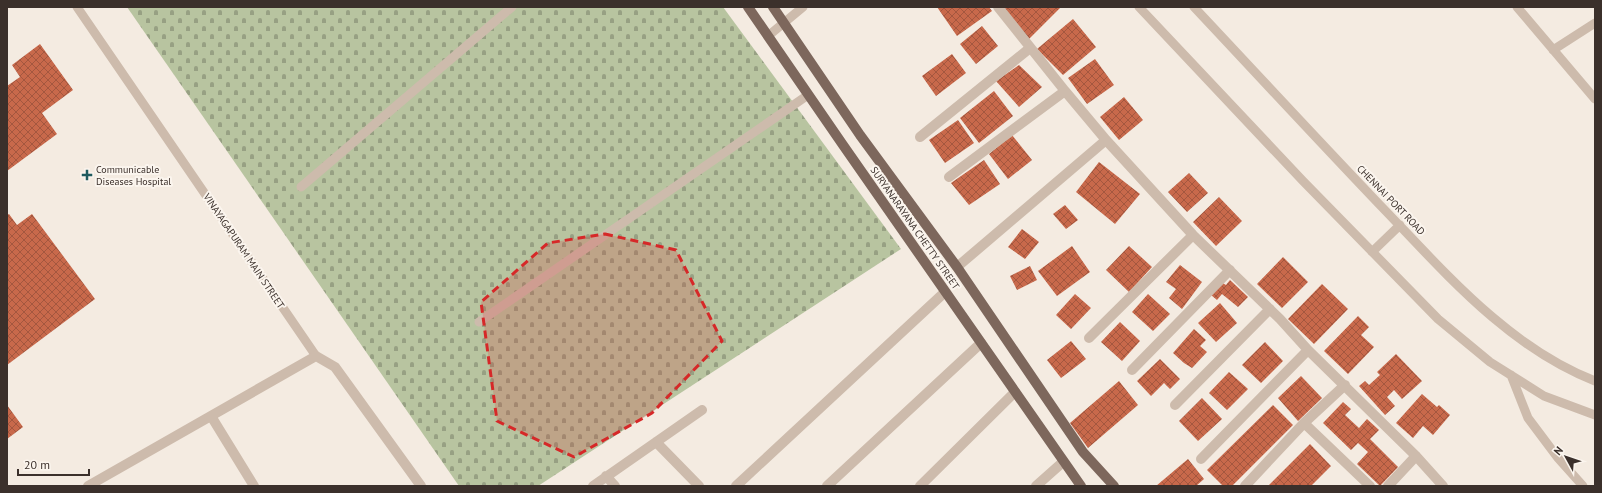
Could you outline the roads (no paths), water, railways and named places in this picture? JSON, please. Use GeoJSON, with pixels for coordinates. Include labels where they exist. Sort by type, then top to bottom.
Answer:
{"type":"FeatureCollection","features":[{"type":"Feature","properties":{"kind":"main road","name":"SURYANARAYANA CHETTY STREET"},"geometry":{"type":"LineString","coordinates":[[748,7],[1081,486]]}},
{"type":"Feature","properties":{"kind":"main road","name":"SURYANARAYANA CHETTY STREET"},"geometry":{"type":"LineString","coordinates":[[773,7],[860,135],[957,267],[1083,452],[1114,486]]}},
{"type":"Feature","properties":{"kind":"street"},"geometry":{"type":"LineString","coordinates":[[998,7],[1106,140],[1193,235],[1270,309],[1308,350],[1416,456],[1443,486]]}},
{"type":"Feature","properties":{"kind":"street"},"geometry":{"type":"LineString","coordinates":[[920,137],[1030,48]]}},
{"type":"Feature","properties":{"kind":"street"},"geometry":{"type":"LineString","coordinates":[[950,177],[1065,91]]}},
{"type":"Feature","properties":{"kind":"street"},"geometry":{"type":"LineString","coordinates":[[957,267],[1106,140]]}},
{"type":"Feature","properties":{"kind":"street"},"geometry":{"type":"LineString","coordinates":[[1089,338],[1193,235]]}},
{"type":"Feature","properties":{"kind":"street"},"geometry":{"type":"LineString","coordinates":[[1132,370],[1230,270]]}},
{"type":"Feature","properties":{"kind":"street"},"geometry":{"type":"LineString","coordinates":[[736,486],[945,292]]}},
{"type":"Feature","properties":{"kind":"street"},"geometry":{"type":"LineString","coordinates":[[1175,405],[1270,309]]}},
{"type":"Feature","properties":{"kind":"street"},"geometry":{"type":"LineString","coordinates":[[827,486],[981,343]]}},
{"type":"Feature","properties":{"kind":"street"},"geometry":{"type":"LineString","coordinates":[[1201,459],[1308,350]]}},
{"type":"Feature","properties":{"kind":"street"},"geometry":{"type":"LineString","coordinates":[[88,486],[316,356]]}},
{"type":"Feature","properties":{"kind":"street","name":"VINAYAGAPURAM MAIN STREET"},"geometry":{"type":"LineString","coordinates":[[316,356],[335,367],[422,486]]}},
{"type":"Feature","properties":{"kind":"street"},"geometry":{"type":"LineString","coordinates":[[1245,486],[1304,423],[1345,385]]}},
{"type":"Feature","properties":{"kind":"street"},"geometry":{"type":"LineString","coordinates":[[920,486],[1015,392]]}},
{"type":"Feature","properties":{"kind":"street"},"geometry":{"type":"LineString","coordinates":[[593,486],[702,410]]}},
{"type":"Feature","properties":{"kind":"street"},"geometry":{"type":"LineString","coordinates":[[212,416],[254,486]]}},
{"type":"Feature","properties":{"kind":"street"},"geometry":{"type":"LineString","coordinates":[[1304,423],[1370,486]]}},
{"type":"Feature","properties":{"kind":"street"},"geometry":{"type":"LineString","coordinates":[[656,442],[699,486]]}},
{"type":"Feature","properties":{"kind":"street"},"geometry":{"type":"LineString","coordinates":[[1388,486],[1416,456]]}},
{"type":"Feature","properties":{"kind":"street"},"geometry":{"type":"LineString","coordinates":[[1036,486],[1063,462]]}},
{"type":"Feature","properties":{"kind":"street"},"geometry":{"type":"LineString","coordinates":[[606,476],[615,486]]}},
{"type":"Feature","properties":{"kind":"lane","name":"VINAYAGAPURAM MAIN STREET"},"geometry":{"type":"LineString","coordinates":[[77,7],[316,356]]}},
{"type":"Feature","properties":{"kind":"lane"},"geometry":{"type":"LineString","coordinates":[[301,187],[512,7]]}},
{"type":"Feature","properties":{"kind":"lane"},"geometry":{"type":"LineString","coordinates":[[768,36],[803,7]]}},
{"type":"Feature","properties":{"kind":"lane"},"geometry":{"type":"LineString","coordinates":[[1139,7],[1372,252],[1438,319],[1490,362],[1544,396],[1595,415]]}},
{"type":"Feature","properties":{"kind":"lane","name":"CHENNAI PORT ROAD"},"geometry":{"type":"LineString","coordinates":[[1194,7],[1475,302],[1523,343],[1567,369],[1595,381]]}},
{"type":"Feature","properties":{"kind":"lane"},"geometry":{"type":"LineString","coordinates":[[1517,7],[1595,99]]}},
{"type":"Feature","properties":{"kind":"lane"},"geometry":{"type":"LineString","coordinates":[[1553,50],[1595,23]]}},
{"type":"Feature","properties":{"kind":"lane"},"geometry":{"type":"LineString","coordinates":[[478,322],[808,95]]}},
{"type":"Feature","properties":{"kind":"lane"},"geometry":{"type":"LineString","coordinates":[[1372,252],[1400,225]]}},
{"type":"Feature","properties":{"kind":"lane"},"geometry":{"type":"LineString","coordinates":[[1511,375],[1528,418],[1558,458],[1583,486]]}},
{"type":"Feature","properties":{"kind":"place","name":"Communicable Diseases Hospital"},"geometry":{"type":"Point","coordinates":[87,175]}}]}
